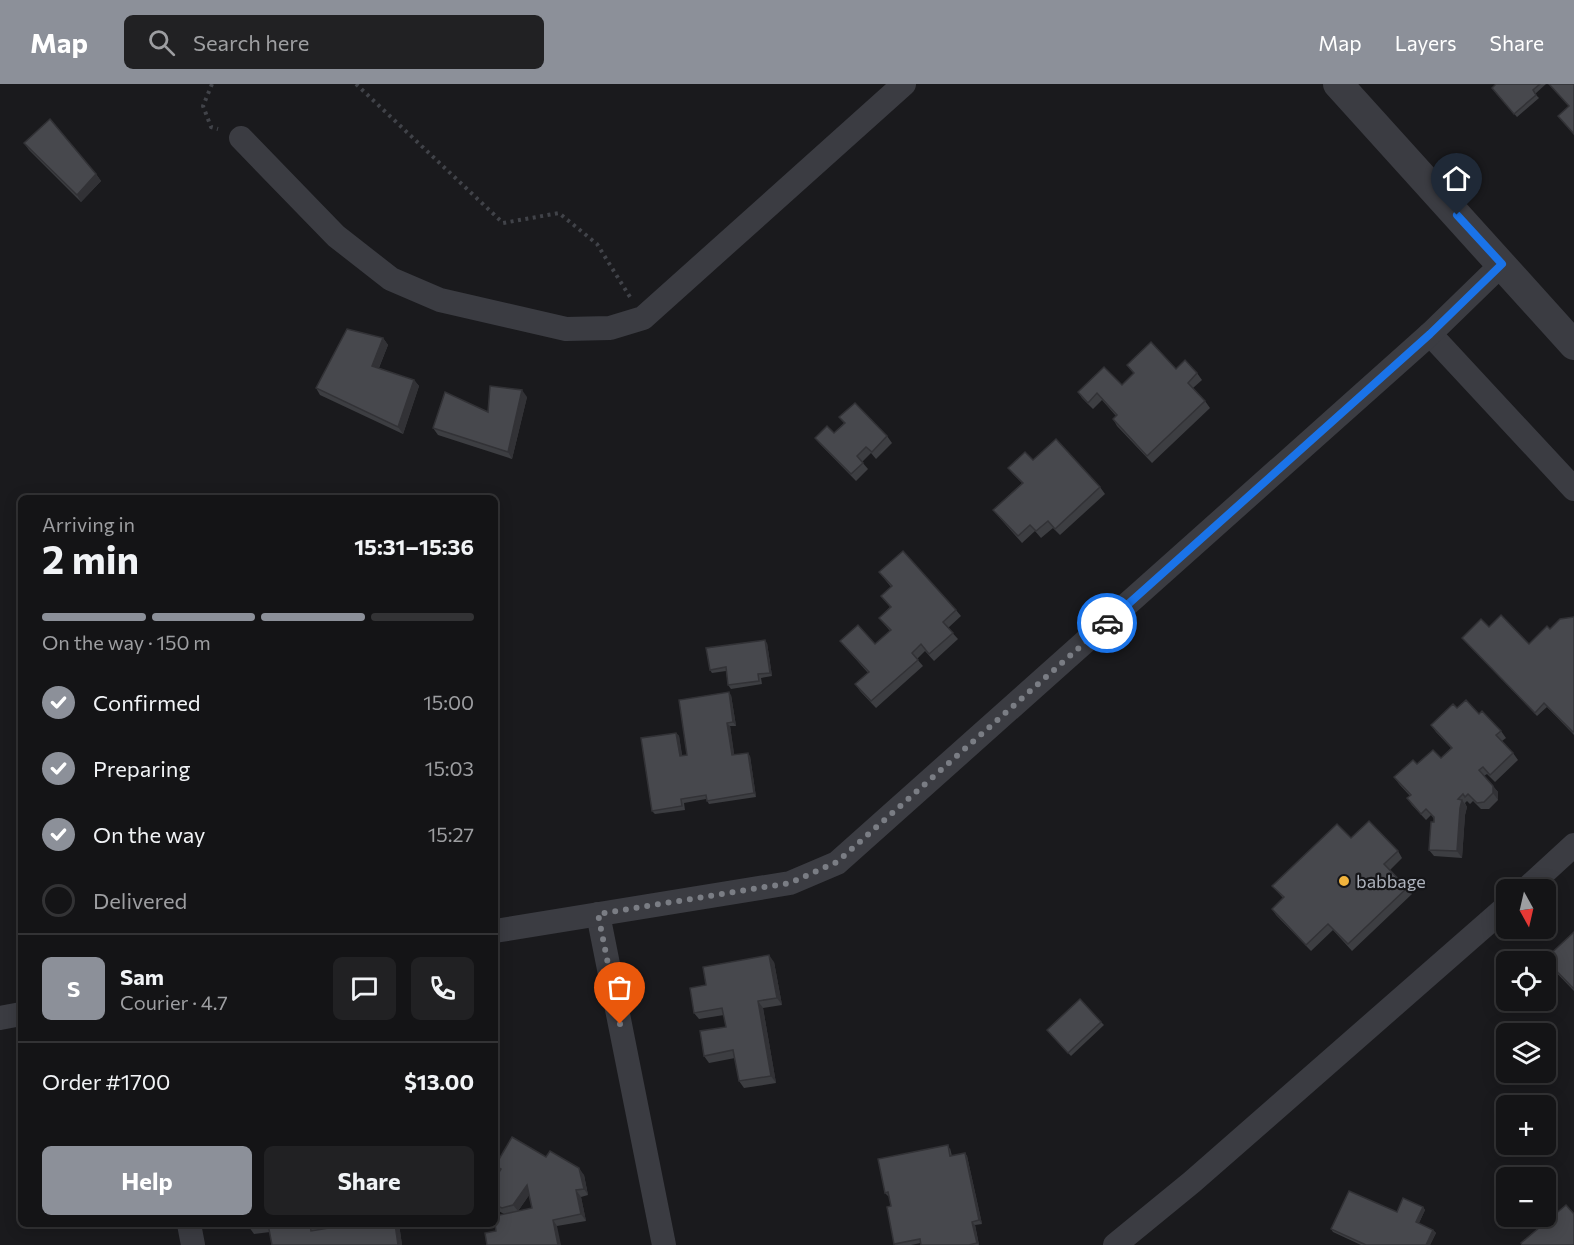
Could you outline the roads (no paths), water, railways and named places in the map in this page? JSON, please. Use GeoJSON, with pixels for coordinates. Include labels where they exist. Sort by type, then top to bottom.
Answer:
{"type":"FeatureCollection","features":[{"type":"Feature","properties":{"kind":"street"},"geometry":{"type":"LineString","coordinates":[[242,138],[336,236],[391,279],[440,300],[566,329],[610,328],[643,318],[904,84]]}},
{"type":"Feature","properties":{"kind":"street"},"geometry":{"type":"LineString","coordinates":[[1338,84],[1574,345]]}},
{"type":"Feature","properties":{"kind":"street"},"geometry":{"type":"LineString","coordinates":[[498,931],[790,883],[837,862],[1430,334],[1502,264]]}},
{"type":"Feature","properties":{"kind":"street"},"geometry":{"type":"LineString","coordinates":[[1430,334],[1574,489]]}},
{"type":"Feature","properties":{"kind":"street"},"geometry":{"type":"LineString","coordinates":[[1537,879],[1574,845]]}},
{"type":"Feature","properties":{"kind":"street"},"geometry":{"type":"LineString","coordinates":[[598,914],[664,1245]]}},
{"type":"Feature","properties":{"kind":"street"},"geometry":{"type":"LineString","coordinates":[[1115,1245],[1201,1174],[1496,916]]}},
{"type":"Feature","properties":{"kind":"street"},"geometry":{"type":"LineString","coordinates":[[0,1018],[18,1015]]}},
{"type":"Feature","properties":{"kind":"street"},"geometry":{"type":"LineString","coordinates":[[190,1227],[193,1245]]}},
{"type":"Feature","properties":{"kind":"place","name":"babbage"},"geometry":{"type":"Point","coordinates":[1344,881]}}]}
